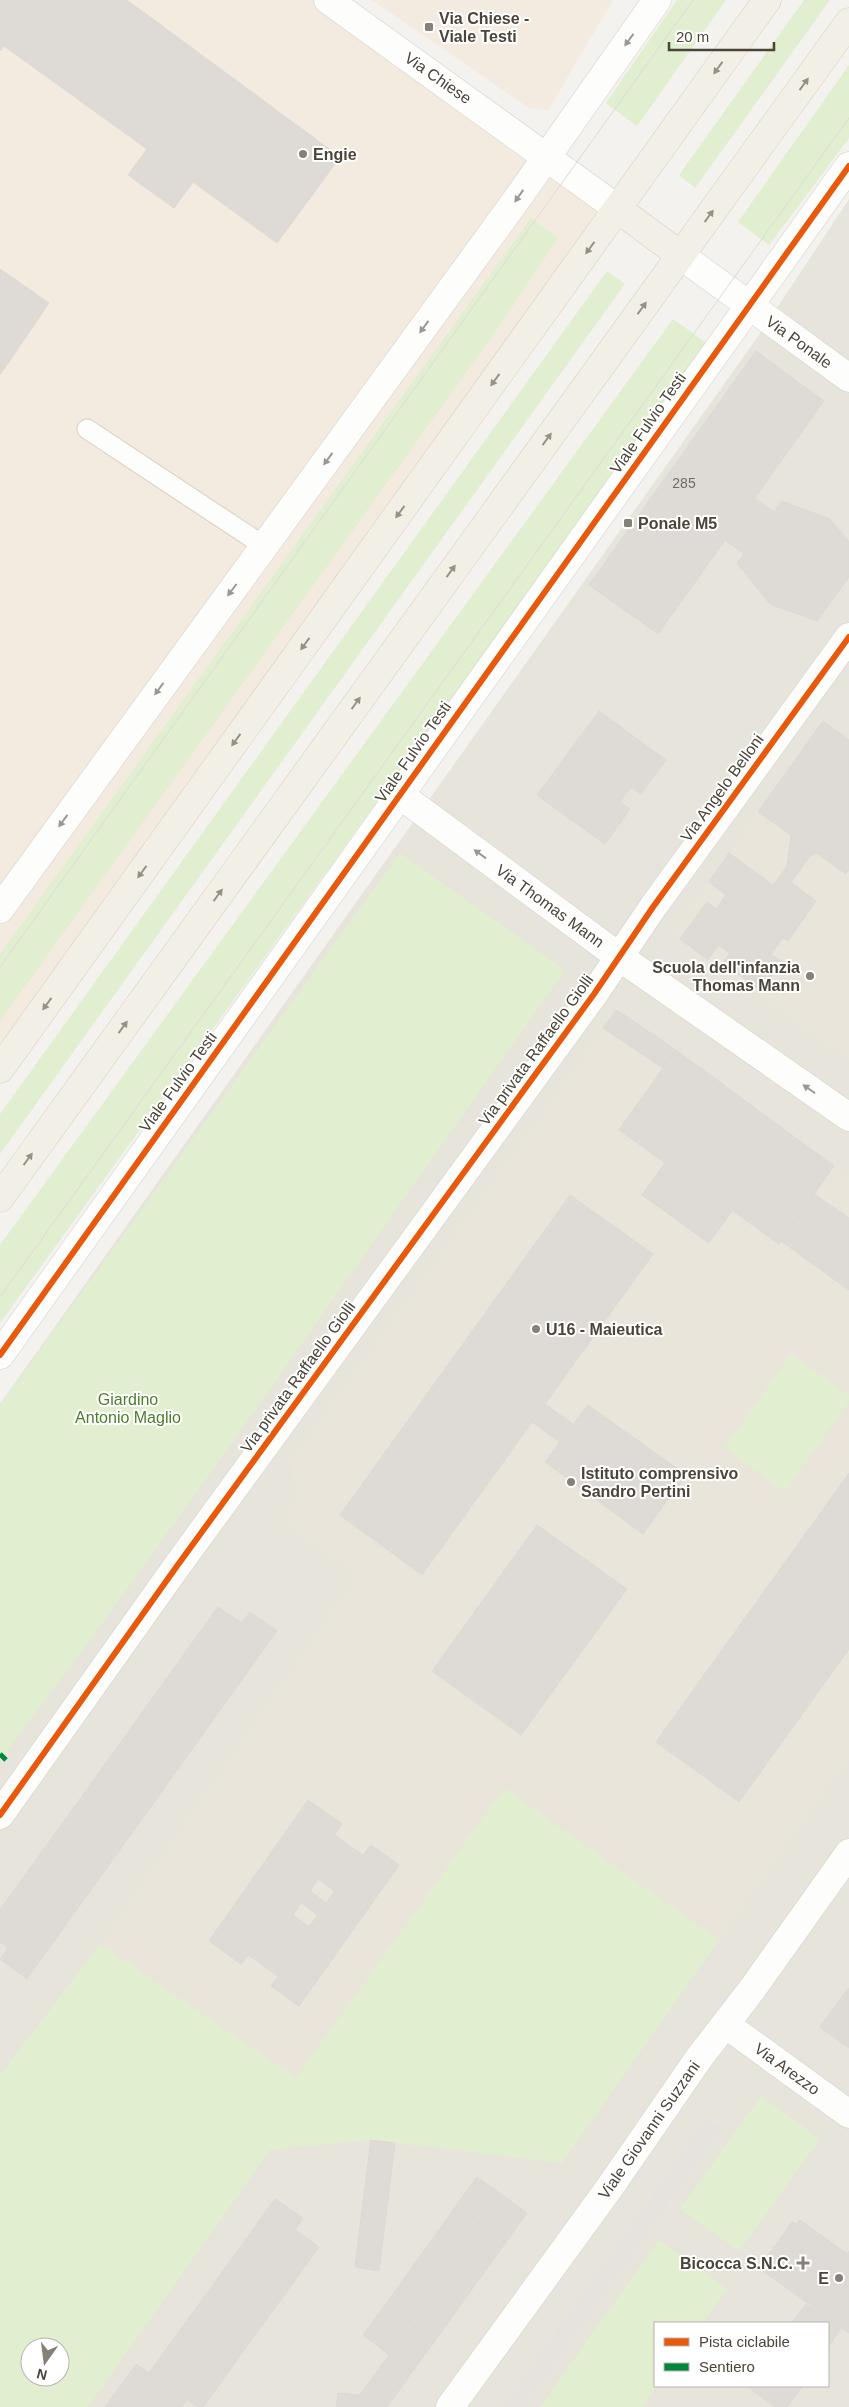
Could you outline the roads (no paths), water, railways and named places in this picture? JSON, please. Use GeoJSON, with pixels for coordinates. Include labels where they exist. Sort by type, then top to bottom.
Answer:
{"type":"FeatureCollection","features":[{"type":"Feature","properties":{"kind":"main road"},"geometry":{"type":"LineString","coordinates":[[0,1069],[767,0]]}},
{"type":"Feature","properties":{"kind":"main road"},"geometry":{"type":"LineString","coordinates":[[0,1198],[849,22]]}},
{"type":"Feature","properties":{"kind":"main road"},"geometry":{"type":"LineString","coordinates":[[618,209],[680,256]]}},
{"type":"Feature","properties":{"kind":"street","name":"Via Chiese"},"geometry":{"type":"LineString","coordinates":[[328,0],[547,156]]}},
{"type":"Feature","properties":{"kind":"street"},"geometry":{"type":"LineString","coordinates":[[0,909],[547,156],[657,0]]}},
{"type":"Feature","properties":{"kind":"street"},"geometry":{"type":"LineString","coordinates":[[547,156],[618,209]]}},
{"type":"Feature","properties":{"kind":"street","name":"Viale Fulvio Testi"},"geometry":{"type":"LineString","coordinates":[[0,1355],[849,166]]}},
{"type":"Feature","properties":{"kind":"street"},"geometry":{"type":"LineString","coordinates":[[680,256],[749,306]]}},
{"type":"Feature","properties":{"kind":"street","name":"Via Ponale"},"geometry":{"type":"LineString","coordinates":[[749,306],[849,378]]}},
{"type":"Feature","properties":{"kind":"street","name":"Via Angelo Belloni"},"geometry":{"type":"LineString","coordinates":[[618,956],[849,637]]}},
{"type":"Feature","properties":{"kind":"street","name":"Via Thomas Mann"},"geometry":{"type":"LineString","coordinates":[[400,795],[618,956],[849,1117]]}},
{"type":"Feature","properties":{"kind":"street","name":"Via privata Raffaello Giolli"},"geometry":{"type":"LineString","coordinates":[[0,1815],[235,1486],[594,994],[618,956]]}},
{"type":"Feature","properties":{"kind":"street","name":"Viale Giovanni Suzzani"},"geometry":{"type":"LineString","coordinates":[[450,2407],[849,1853]]}},
{"type":"Feature","properties":{"kind":"street","name":"Via Arezzo"},"geometry":{"type":"LineString","coordinates":[[725,2024],[849,2114]]}},
{"type":"Feature","properties":{"kind":"lane"},"geometry":{"type":"LineString","coordinates":[[87,429],[264,546]]}},
{"type":"Feature","properties":{"kind":"tram line"},"geometry":{"type":"LineString","coordinates":[[0,967],[693,0]]}},
{"type":"Feature","properties":{"kind":"tram line"},"geometry":{"type":"LineString","coordinates":[[0,1297],[849,118]]}},
{"type":"Feature","properties":{"kind":"place","name":"Via Chiese - Viale Testi"},"geometry":{"type":"Point","coordinates":[429,27]}},
{"type":"Feature","properties":{"kind":"place","name":"Engie"},"geometry":{"type":"Point","coordinates":[303,154]}},
{"type":"Feature","properties":{"kind":"place","name":"Ponale M5"},"geometry":{"type":"Point","coordinates":[628,523]}},
{"type":"Feature","properties":{"kind":"place","name":"Scuola dell'infanzia Thomas Mann"},"geometry":{"type":"Point","coordinates":[810,976]}},
{"type":"Feature","properties":{"kind":"place","name":"U16 - Maieutica"},"geometry":{"type":"Point","coordinates":[536,1329]}},
{"type":"Feature","properties":{"kind":"place","name":"Istituto comprensivo Sandro Pertini"},"geometry":{"type":"Point","coordinates":[571,1482]}},
{"type":"Feature","properties":{"kind":"place","name":"Bicocca S.N.C."},"geometry":{"type":"Point","coordinates":[803,2263]}},
{"type":"Feature","properties":{"kind":"place","name":"E"},"geometry":{"type":"Point","coordinates":[839,2278]}},
{"type":"Feature","properties":{"kind":"park label","name":"Giardino Antonio Maglio"},"geometry":{"type":"Point","coordinates":[128,1408]}}]}
